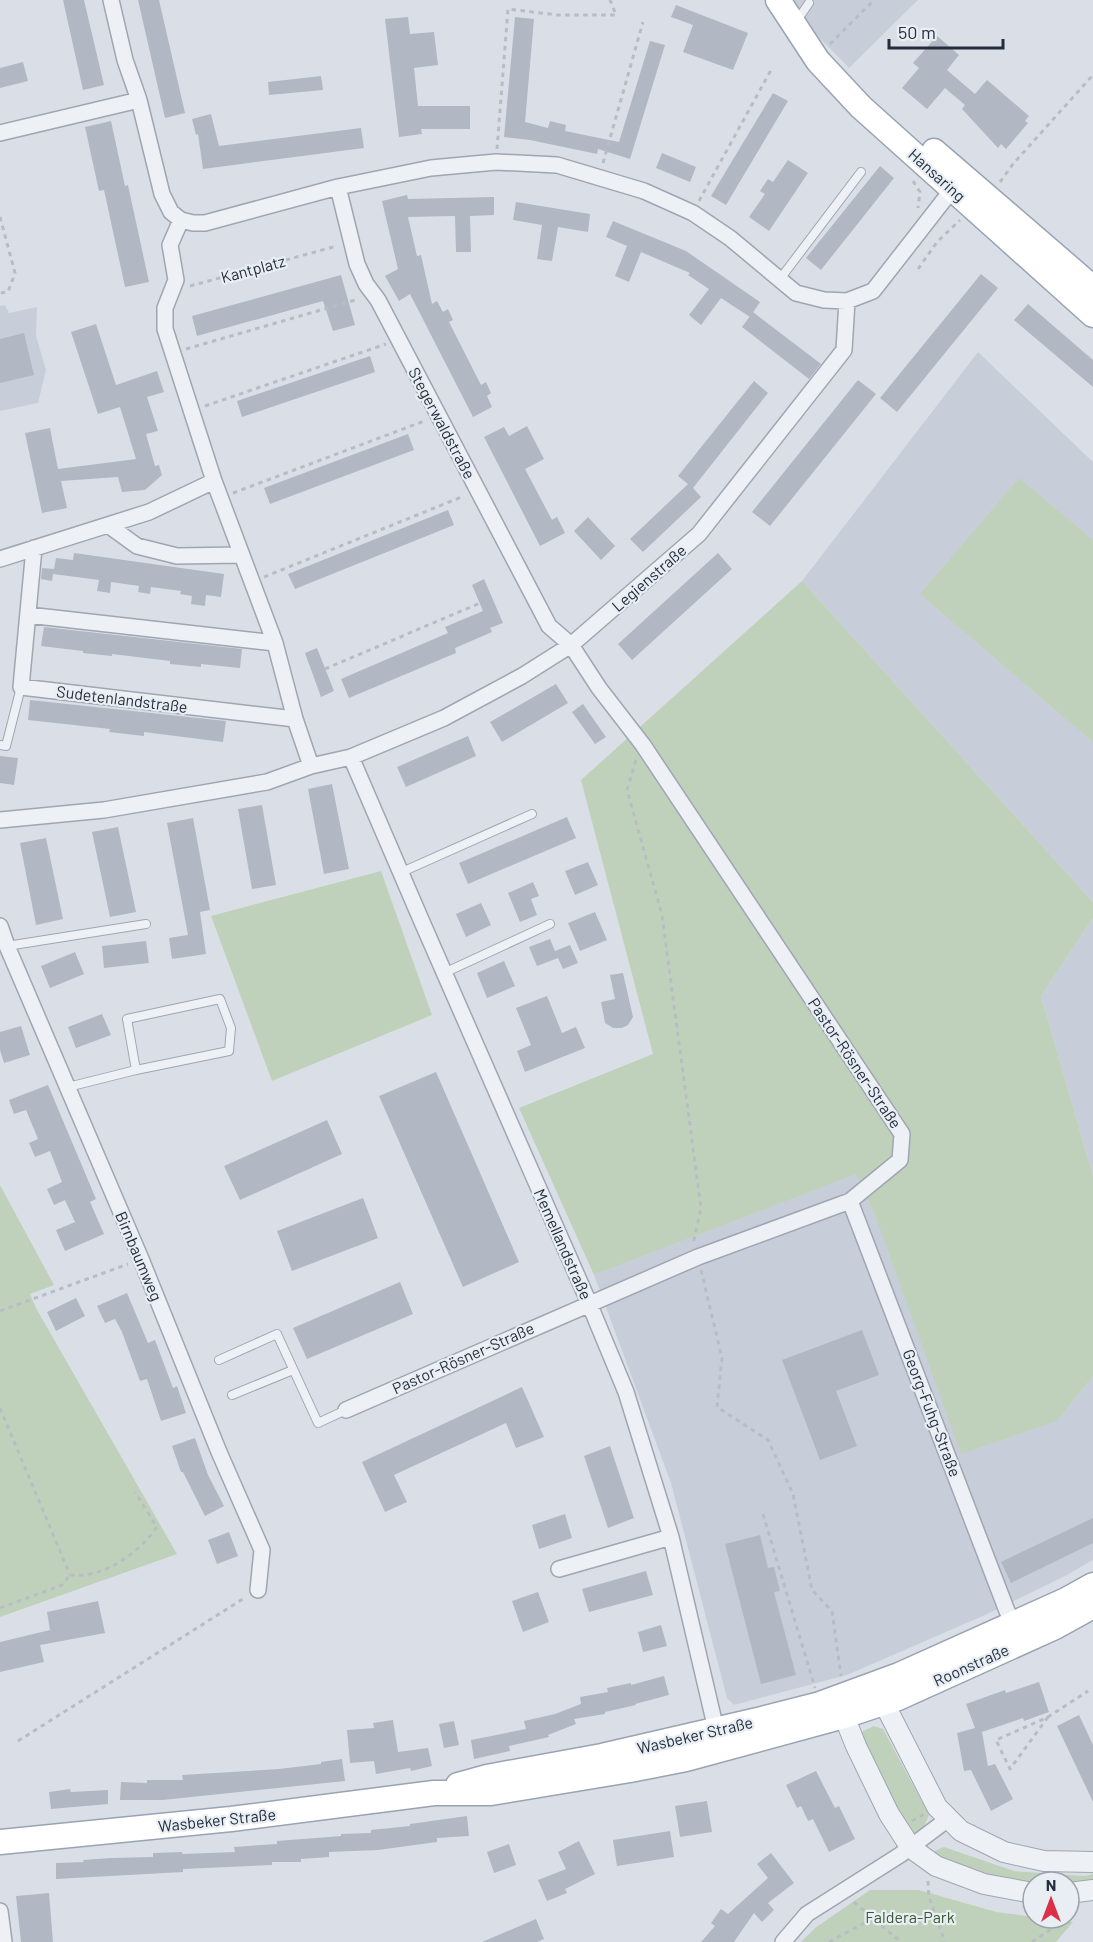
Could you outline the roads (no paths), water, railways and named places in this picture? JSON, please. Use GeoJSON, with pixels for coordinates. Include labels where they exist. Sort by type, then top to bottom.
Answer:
{"type":"FeatureCollection","features":[{"type":"Feature","properties":{"kind":"main road","name":"Hansaring"},"geometry":{"type":"LineString","coordinates":[[778,0],[818,61],[861,107],[924,164],[957,182],[1093,288]]}},
{"type":"Feature","properties":{"kind":"main road","name":"Hansaring"},"geometry":{"type":"LineString","coordinates":[[795,23],[1093,315]]}},
{"type":"Feature","properties":{"kind":"main road","name":"Roonstraße"},"geometry":{"type":"LineString","coordinates":[[850,1695],[1014,1624],[1093,1585]]}},
{"type":"Feature","properties":{"kind":"main road","name":"Roonstraße"},"geometry":{"type":"LineString","coordinates":[[850,1695],[884,1702],[1055,1627],[1093,1606]]}},
{"type":"Feature","properties":{"kind":"main road","name":"Wasbeker Straße"},"geometry":{"type":"LineString","coordinates":[[0,1842],[231,1819],[434,1793],[492,1793],[630,1770],[850,1695]]}},
{"type":"Feature","properties":{"kind":"street"},"geometry":{"type":"LineString","coordinates":[[111,0],[124,60],[139,100],[162,194],[171,212],[181,220],[193,224],[205,223],[338,187],[431,168],[496,162],[557,165],[644,191],[693,213],[730,238],[796,293],[824,300],[847,301],[873,291],[957,182]]}},
{"type":"Feature","properties":{"kind":"street"},"geometry":{"type":"LineString","coordinates":[[0,133],[139,100]]}},
{"type":"Feature","properties":{"kind":"street","name":"Stegerwaldstraße"},"geometry":{"type":"LineString","coordinates":[[338,187],[362,276],[399,339],[549,626],[572,645]]}},
{"type":"Feature","properties":{"kind":"street"},"geometry":{"type":"LineString","coordinates":[[181,220],[170,245],[176,280],[164,316],[165,329],[220,498],[274,643],[311,766]]}},
{"type":"Feature","properties":{"kind":"street","name":"Legienstraße"},"geometry":{"type":"LineString","coordinates":[[351,757],[444,718],[522,676],[572,645],[699,534],[844,350],[847,301]]}},
{"type":"Feature","properties":{"kind":"street"},"geometry":{"type":"LineString","coordinates":[[0,559],[149,512],[214,480]]}},
{"type":"Feature","properties":{"kind":"street"},"geometry":{"type":"LineString","coordinates":[[108,525],[137,546],[177,556],[241,555]]}},
{"type":"Feature","properties":{"kind":"street"},"geometry":{"type":"LineString","coordinates":[[21,687],[34,548]]}},
{"type":"Feature","properties":{"kind":"street"},"geometry":{"type":"LineString","coordinates":[[28,615],[274,643]]}},
{"type":"Feature","properties":{"kind":"street","name":"Pastor-Rösner-Straße"},"geometry":{"type":"LineString","coordinates":[[346,1410],[698,1257],[850,1201],[900,1160],[902,1134],[643,745],[599,688],[572,645]]}},
{"type":"Feature","properties":{"kind":"street","name":"Sudetenlandstraße"},"geometry":{"type":"LineString","coordinates":[[21,687],[295,719]]}},
{"type":"Feature","properties":{"kind":"street"},"geometry":{"type":"LineString","coordinates":[[0,820],[104,810],[267,782],[311,766],[351,757]]}},
{"type":"Feature","properties":{"kind":"street","name":"Memellandstraße"},"geometry":{"type":"LineString","coordinates":[[351,757],[626,1392],[671,1537],[719,1740]]}},
{"type":"Feature","properties":{"kind":"street","name":"Birnbaumweg"},"geometry":{"type":"LineString","coordinates":[[0,926],[262,1550],[258,1590]]}},
{"type":"Feature","properties":{"kind":"street","name":"Georg-Fuhg-Straße"},"geometry":{"type":"LineString","coordinates":[[850,1201],[1014,1624]]}},
{"type":"Feature","properties":{"kind":"street"},"geometry":{"type":"LineString","coordinates":[[559,1569],[671,1537]]}},
{"type":"Feature","properties":{"kind":"street"},"geometry":{"type":"LineString","coordinates":[[1021,1890],[974,1880],[936,1866],[911,1848],[889,1815],[850,1695],[884,1702],[937,1807],[968,1837],[1004,1852],[1044,1861],[1093,1862]]}},
{"type":"Feature","properties":{"kind":"street"},"geometry":{"type":"LineString","coordinates":[[783,1942],[807,1914],[911,1848],[948,1819]]}},
{"type":"Feature","properties":{"kind":"street"},"geometry":{"type":"LineString","coordinates":[[0,1911],[4,1942]]}},
{"type":"Feature","properties":{"kind":"lane"},"geometry":{"type":"LineString","coordinates":[[795,23],[809,3]]}},
{"type":"Feature","properties":{"kind":"lane"},"geometry":{"type":"LineString","coordinates":[[780,279],[861,172]]}},
{"type":"Feature","properties":{"kind":"lane"},"geometry":{"type":"LineString","coordinates":[[0,745],[6,746],[21,687]]}},
{"type":"Feature","properties":{"kind":"lane"},"geometry":{"type":"LineString","coordinates":[[402,872],[532,814]]}},
{"type":"Feature","properties":{"kind":"lane"},"geometry":{"type":"LineString","coordinates":[[7,946],[146,924]]}},
{"type":"Feature","properties":{"kind":"lane"},"geometry":{"type":"LineString","coordinates":[[444,973],[550,924]]}},
{"type":"Feature","properties":{"kind":"lane"},"geometry":{"type":"LineString","coordinates":[[68,1088],[136,1070],[229,1050],[231,1028],[220,999],[127,1019],[136,1070]]}},
{"type":"Feature","properties":{"kind":"lane"},"geometry":{"type":"LineString","coordinates":[[219,1360],[277,1334],[318,1423],[346,1410]]}},
{"type":"Feature","properties":{"kind":"lane"},"geometry":{"type":"LineString","coordinates":[[232,1395],[293,1370]]}},
{"type":"Feature","properties":{"kind":"park label","name":"Faldera-Park"},"geometry":{"type":"Point","coordinates":[910,1917]}}]}
